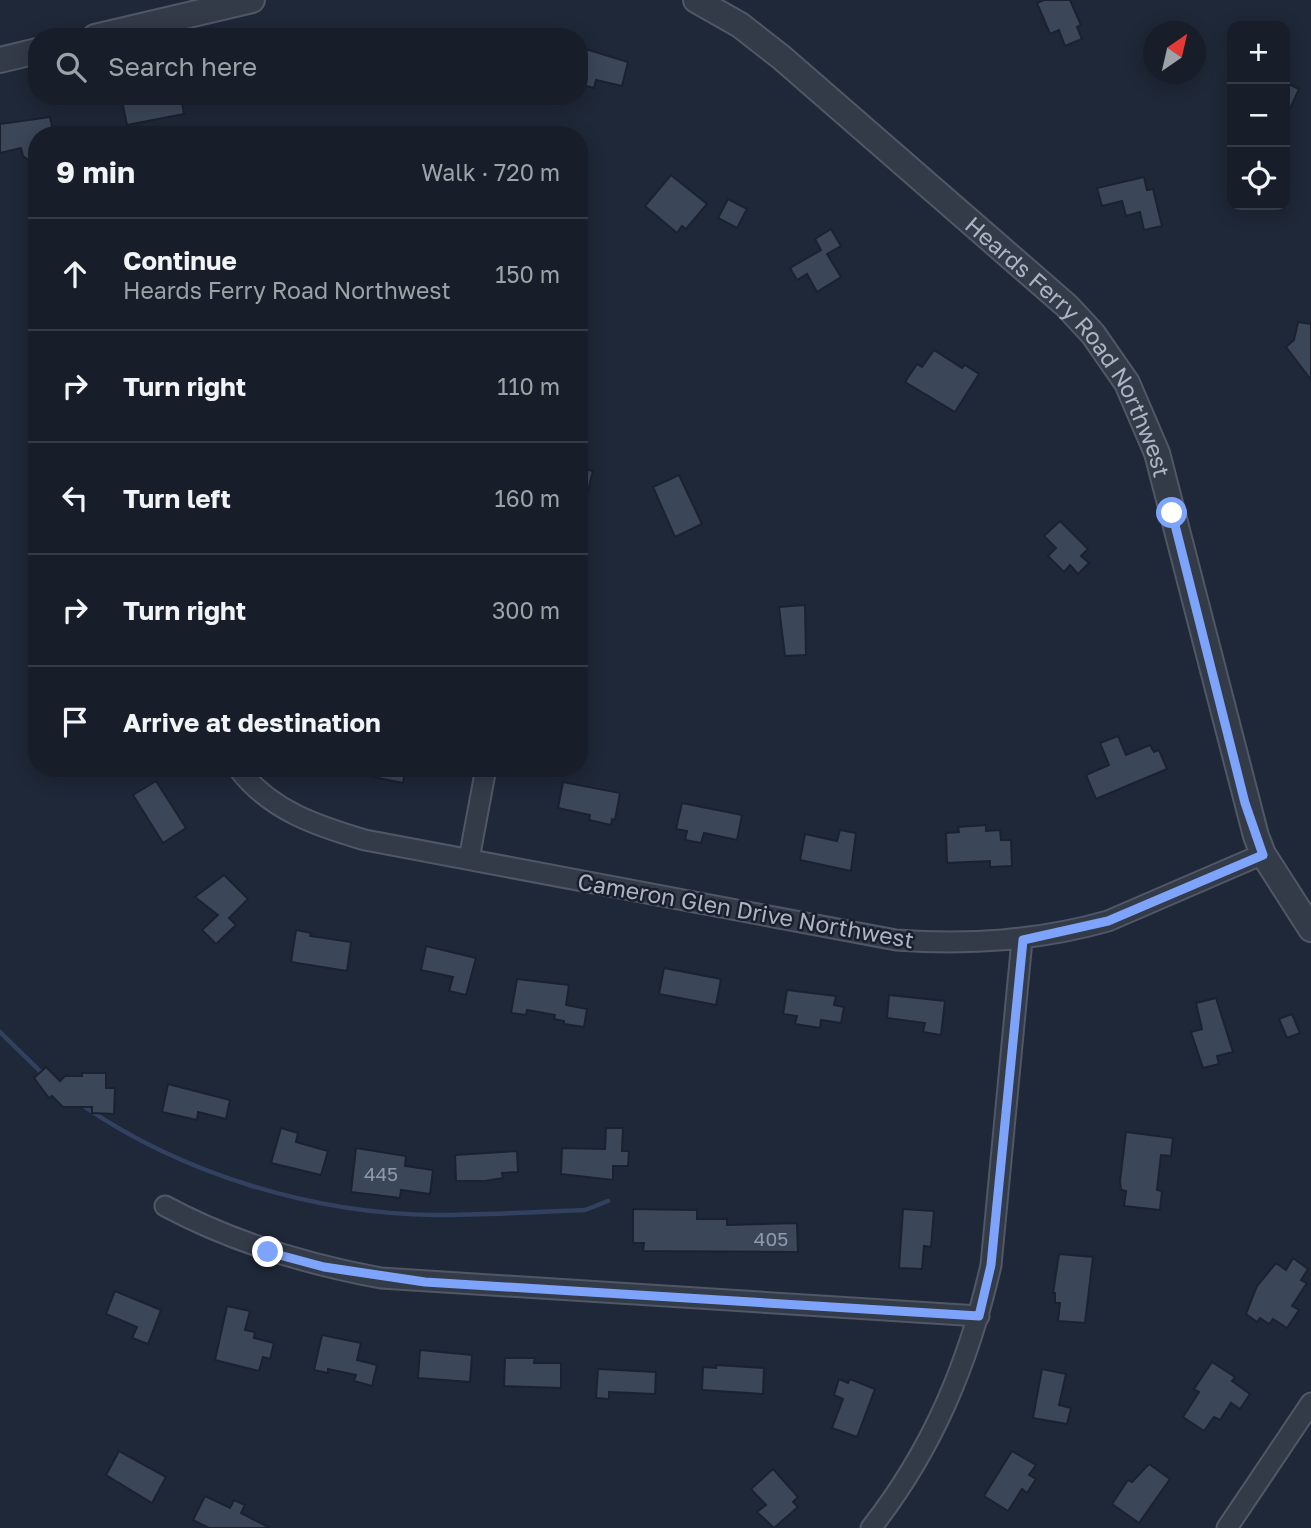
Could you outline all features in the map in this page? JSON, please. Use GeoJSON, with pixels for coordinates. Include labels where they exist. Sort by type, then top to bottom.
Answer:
{"type":"FeatureCollection","features":[{"type":"Feature","properties":{"kind":"street"},"geometry":{"type":"LineString","coordinates":[[133,28],[252,0]]}},
{"type":"Feature","properties":{"kind":"street","name":"Heards Ferry Road Northwest"},"geometry":{"type":"LineString","coordinates":[[696,0],[740,25],[781,57],[1067,306],[1114,362],[1138,406],[1157,453],[1242,791],[1263,855],[1311,929]]}},
{"type":"Feature","properties":{"kind":"street"},"geometry":{"type":"LineString","coordinates":[[0,60],[28,53]]}},
{"type":"Feature","properties":{"kind":"street","name":"Cameron Glen Drive Northwest"},"geometry":{"type":"LineString","coordinates":[[247,777],[275,804],[316,825],[365,840],[896,940],[958,944],[1023,940],[1108,921],[1263,855]]}},
{"type":"Feature","properties":{"kind":"street"},"geometry":{"type":"LineString","coordinates":[[469,859],[484,777]]}},
{"type":"Feature","properties":{"kind":"street"},"geometry":{"type":"LineString","coordinates":[[871,1528],[899,1493],[933,1435],[960,1376],[979,1316],[991,1265],[1023,940]]}},
{"type":"Feature","properties":{"kind":"street"},"geometry":{"type":"LineString","coordinates":[[165,1206],[201,1225],[268,1252],[381,1278],[979,1316]]}},
{"type":"Feature","properties":{"kind":"street"},"geometry":{"type":"LineString","coordinates":[[1227,1528],[1311,1403]]}},
{"type":"Feature","properties":{"kind":"building"},"geometry":{"type":"Polygon","coordinates":[[[1044,0],[1070,0],[1081,25],[1077,27],[1082,39],[1065,46],[1059,30],[1050,34],[1037,3],[1044,0]]]}},
{"type":"Feature","properties":{"kind":"building"},"geometry":{"type":"Polygon","coordinates":[[[588,50],[628,62],[622,86],[596,80],[594,88],[588,86],[588,50]]]}},
{"type":"Feature","properties":{"kind":"building"},"geometry":{"type":"Polygon","coordinates":[[[1290,84],[1299,89],[1290,109],[1290,84]]]}},
{"type":"Feature","properties":{"kind":"building"},"geometry":{"type":"Polygon","coordinates":[[[123,105],[182,105],[184,114],[127,125],[123,105]]]}},
{"type":"Feature","properties":{"kind":"building"},"geometry":{"type":"Polygon","coordinates":[[[50,117],[52,126],[28,126],[28,160],[23,156],[21,148],[0,153],[0,124],[50,117]]]}},
{"type":"Feature","properties":{"kind":"building"},"geometry":{"type":"Polygon","coordinates":[[[671,175],[707,204],[686,229],[682,226],[677,233],[645,206],[671,175]]]}},
{"type":"Feature","properties":{"kind":"building"},"geometry":{"type":"Polygon","coordinates":[[[1144,177],[1147,190],[1153,189],[1162,226],[1144,230],[1140,212],[1126,216],[1122,201],[1102,206],[1097,188],[1144,177]]]}},
{"type":"Feature","properties":{"kind":"building"},"geometry":{"type":"Polygon","coordinates":[[[728,199],[747,209],[737,228],[718,218],[728,199]]]}},
{"type":"Feature","properties":{"kind":"building"},"geometry":{"type":"Polygon","coordinates":[[[831,229],[841,246],[827,254],[841,277],[817,292],[807,274],[797,280],[790,268],[821,250],[815,239],[831,229]]]}},
{"type":"Feature","properties":{"kind":"building"},"geometry":{"type":"Polygon","coordinates":[[[1298,322],[1311,324],[1311,380],[1286,347],[1294,340],[1298,322]]]}},
{"type":"Feature","properties":{"kind":"building"},"geometry":{"type":"Polygon","coordinates":[[[934,350],[962,368],[965,365],[979,374],[955,412],[905,382],[917,364],[922,367],[934,350]]]}},
{"type":"Feature","properties":{"kind":"building"},"geometry":{"type":"Polygon","coordinates":[[[588,470],[593,471],[588,490],[588,470]]]}},
{"type":"Feature","properties":{"kind":"building"},"geometry":{"type":"Polygon","coordinates":[[[679,475],[702,524],[675,537],[653,487],[679,475]]]}},
{"type":"Feature","properties":{"kind":"building"},"geometry":{"type":"Polygon","coordinates":[[[1060,521],[1088,549],[1081,556],[1089,563],[1078,574],[1070,565],[1064,572],[1048,556],[1056,548],[1044,536],[1060,521]]]}},
{"type":"Feature","properties":{"kind":"building"},"geometry":{"type":"Polygon","coordinates":[[[805,605],[806,655],[785,656],[779,607],[805,605]]]}},
{"type":"Feature","properties":{"kind":"building"},"geometry":{"type":"Polygon","coordinates":[[[1118,736],[1126,755],[1150,745],[1154,752],[1159,750],[1167,769],[1096,799],[1086,775],[1109,765],[1100,743],[1118,736]]]}},
{"type":"Feature","properties":{"kind":"building"},"geometry":{"type":"Polygon","coordinates":[[[374,777],[404,777],[403,783],[374,777]]]}},
{"type":"Feature","properties":{"kind":"building"},"geometry":{"type":"Polygon","coordinates":[[[156,781],[186,828],[163,843],[133,795],[156,781]]]}},
{"type":"Feature","properties":{"kind":"building"},"geometry":{"type":"Polygon","coordinates":[[[563,782],[620,793],[615,820],[612,819],[611,825],[589,820],[590,815],[558,808],[563,782]]]}},
{"type":"Feature","properties":{"kind":"building"},"geometry":{"type":"Polygon","coordinates":[[[682,803],[742,815],[737,840],[704,833],[701,843],[685,840],[687,831],[676,829],[682,803]]]}},
{"type":"Feature","properties":{"kind":"building"},"geometry":{"type":"Polygon","coordinates":[[[986,825],[986,831],[1000,830],[1001,840],[1011,840],[1012,866],[990,867],[990,861],[947,863],[946,833],[959,832],[958,827],[986,825]]]}},
{"type":"Feature","properties":{"kind":"building"},"geometry":{"type":"Polygon","coordinates":[[[840,830],[856,833],[851,871],[800,860],[805,834],[837,841],[840,830]]]}},
{"type":"Feature","properties":{"kind":"building"},"geometry":{"type":"Polygon","coordinates":[[[224,875],[248,899],[229,918],[236,925],[216,944],[202,930],[218,915],[195,897],[224,875]]]}},
{"type":"Feature","properties":{"kind":"building"},"geometry":{"type":"Polygon","coordinates":[[[296,930],[311,933],[310,936],[351,942],[347,971],[291,962],[296,930]]]}},
{"type":"Feature","properties":{"kind":"building"},"geometry":{"type":"Polygon","coordinates":[[[426,946],[476,958],[466,995],[449,991],[453,977],[421,970],[426,946]]]}},
{"type":"Feature","properties":{"kind":"building"},"geometry":{"type":"Polygon","coordinates":[[[664,968],[721,979],[716,1005],[659,994],[664,968]]]}},
{"type":"Feature","properties":{"kind":"building"},"geometry":{"type":"Polygon","coordinates":[[[517,979],[569,985],[566,1005],[587,1009],[584,1027],[564,1024],[564,1021],[554,1019],[555,1015],[527,1010],[526,1015],[511,1013],[517,979]]]}},
{"type":"Feature","properties":{"kind":"building"},"geometry":{"type":"Polygon","coordinates":[[[787,990],[836,996],[834,1005],[844,1007],[841,1023],[821,1020],[820,1028],[795,1024],[797,1016],[783,1014],[787,990]]]}},
{"type":"Feature","properties":{"kind":"building"},"geometry":{"type":"Polygon","coordinates":[[[889,995],[945,1001],[941,1035],[923,1032],[925,1023],[887,1018],[889,995]]]}},
{"type":"Feature","properties":{"kind":"building"},"geometry":{"type":"Polygon","coordinates":[[[1216,998],[1233,1052],[1217,1056],[1219,1064],[1203,1068],[1191,1032],[1202,1029],[1196,1003],[1216,998]]]}},
{"type":"Feature","properties":{"kind":"building"},"geometry":{"type":"Polygon","coordinates":[[[1292,1014],[1300,1033],[1287,1038],[1279,1019],[1292,1014]]]}},
{"type":"Feature","properties":{"kind":"building"},"geometry":{"type":"Polygon","coordinates":[[[46,1067],[60,1081],[65,1076],[82,1076],[82,1073],[106,1073],[106,1088],[115,1088],[114,1114],[92,1113],[92,1107],[63,1107],[52,1096],[49,1098],[34,1078],[46,1067]]]}},
{"type":"Feature","properties":{"kind":"building"},"geometry":{"type":"Polygon","coordinates":[[[168,1084],[230,1100],[226,1119],[198,1112],[197,1120],[162,1112],[168,1084]]]}},
{"type":"Feature","properties":{"kind":"building"},"geometry":{"type":"Polygon","coordinates":[[[281,1128],[298,1133],[296,1142],[328,1151],[321,1175],[271,1163],[281,1128]]]}},
{"type":"Feature","properties":{"kind":"building"},"geometry":{"type":"Polygon","coordinates":[[[606,1128],[623,1128],[622,1151],[629,1151],[628,1166],[613,1166],[613,1180],[561,1174],[562,1148],[605,1149],[606,1128]]]}},
{"type":"Feature","properties":{"kind":"building"},"geometry":{"type":"Polygon","coordinates":[[[1126,1132],[1173,1138],[1171,1156],[1161,1155],[1157,1190],[1162,1191],[1160,1210],[1124,1206],[1126,1191],[1121,1190],[1120,1181],[1126,1132]]]}},
{"type":"Feature","properties":{"kind":"building"},"geometry":{"type":"Polygon","coordinates":[[[356,1148],[406,1156],[405,1166],[433,1170],[430,1194],[401,1190],[400,1198],[351,1192],[356,1148]]]}},
{"type":"Feature","properties":{"kind":"building"},"geometry":{"type":"Polygon","coordinates":[[[517,1151],[518,1172],[502,1173],[503,1178],[485,1181],[456,1181],[455,1155],[517,1151]]]}},
{"type":"Feature","properties":{"kind":"building"},"geometry":{"type":"Polygon","coordinates":[[[633,1209],[697,1210],[697,1219],[727,1219],[727,1225],[797,1223],[798,1252],[643,1251],[644,1243],[633,1243],[633,1209]]]}},
{"type":"Feature","properties":{"kind":"building"},"geometry":{"type":"Polygon","coordinates":[[[903,1209],[934,1211],[931,1247],[924,1246],[922,1269],[899,1268],[903,1209]]]}},
{"type":"Feature","properties":{"kind":"building"},"geometry":{"type":"Polygon","coordinates":[[[1059,1254],[1093,1257],[1085,1323],[1058,1321],[1060,1303],[1055,1303],[1053,1293],[1059,1254]]]}},
{"type":"Feature","properties":{"kind":"building"},"geometry":{"type":"Polygon","coordinates":[[[1293,1258],[1308,1269],[1301,1280],[1307,1283],[1292,1306],[1299,1310],[1287,1328],[1273,1319],[1269,1324],[1260,1318],[1257,1322],[1246,1314],[1257,1286],[1276,1263],[1286,1270],[1293,1258]]]}},
{"type":"Feature","properties":{"kind":"building"},"geometry":{"type":"Polygon","coordinates":[[[115,1291],[161,1310],[148,1344],[132,1338],[137,1327],[106,1314],[115,1291]]]}},
{"type":"Feature","properties":{"kind":"building"},"geometry":{"type":"Polygon","coordinates":[[[227,1306],[250,1311],[245,1330],[255,1332],[254,1338],[274,1343],[270,1359],[263,1357],[259,1371],[215,1360],[227,1306]]]}},
{"type":"Feature","properties":{"kind":"building"},"geometry":{"type":"Polygon","coordinates":[[[322,1335],[361,1343],[357,1360],[377,1365],[372,1386],[354,1381],[356,1375],[328,1369],[328,1373],[314,1370],[322,1335]]]}},
{"type":"Feature","properties":{"kind":"building"},"geometry":{"type":"Polygon","coordinates":[[[420,1350],[472,1355],[470,1382],[418,1378],[420,1350]]]}},
{"type":"Feature","properties":{"kind":"building"},"geometry":{"type":"Polygon","coordinates":[[[505,1358],[535,1358],[534,1363],[561,1363],[561,1388],[504,1386],[505,1358]]]}},
{"type":"Feature","properties":{"kind":"building"},"geometry":{"type":"Polygon","coordinates":[[[1212,1362],[1235,1377],[1232,1381],[1250,1394],[1240,1409],[1231,1403],[1220,1420],[1214,1417],[1204,1431],[1183,1417],[1199,1392],[1194,1389],[1212,1362]]]}},
{"type":"Feature","properties":{"kind":"building"},"geometry":{"type":"Polygon","coordinates":[[[716,1365],[764,1368],[763,1394],[702,1390],[703,1367],[716,1368],[716,1365]]]}},
{"type":"Feature","properties":{"kind":"building"},"geometry":{"type":"Polygon","coordinates":[[[598,1369],[656,1372],[655,1394],[609,1392],[609,1399],[596,1398],[598,1369]]]}},
{"type":"Feature","properties":{"kind":"building"},"geometry":{"type":"Polygon","coordinates":[[[1042,1369],[1066,1374],[1059,1405],[1071,1408],[1067,1424],[1033,1418],[1042,1369]]]}},
{"type":"Feature","properties":{"kind":"building"},"geometry":{"type":"Polygon","coordinates":[[[839,1379],[848,1383],[850,1379],[875,1389],[857,1437],[832,1428],[843,1399],[834,1395],[839,1379]]]}},
{"type":"Feature","properties":{"kind":"building"},"geometry":{"type":"Polygon","coordinates":[[[119,1451],[166,1477],[152,1503],[106,1475],[119,1451]]]}},
{"type":"Feature","properties":{"kind":"building"},"geometry":{"type":"Polygon","coordinates":[[[1012,1451],[1036,1465],[1029,1475],[1036,1479],[1027,1493],[1022,1489],[1008,1511],[984,1496],[1012,1451]]]}},
{"type":"Feature","properties":{"kind":"building"},"geometry":{"type":"Polygon","coordinates":[[[1149,1464],[1170,1479],[1139,1523],[1112,1504],[1128,1480],[1132,1482],[1149,1464]]]}},
{"type":"Feature","properties":{"kind":"building"},"geometry":{"type":"Polygon","coordinates":[[[773,1469],[798,1497],[793,1502],[798,1507],[774,1528],[757,1512],[766,1505],[751,1489],[773,1469]]]}},
{"type":"Feature","properties":{"kind":"building"},"geometry":{"type":"Polygon","coordinates":[[[205,1496],[230,1508],[234,1500],[245,1505],[241,1513],[270,1528],[209,1528],[193,1520],[205,1496]]]}},
{"type":"Feature","properties":{"kind":"waterway"},"geometry":{"type":"LineString","coordinates":[[0,1032],[45,1076]]}},
{"type":"Feature","properties":{"kind":"waterway"},"geometry":{"type":"LineString","coordinates":[[82,1105],[162,1151],[206,1170],[251,1186],[343,1207],[436,1215],[585,1210],[608,1201]]}},
{"type":"Feature","properties":{"kind":"route"},"geometry":{"type":"LineString","coordinates":[[268,1252],[381,1278],[425,1282],[979,1316],[991,1265],[1023,940],[1108,921],[1263,855],[1245,803],[1172,513]]}}]}
